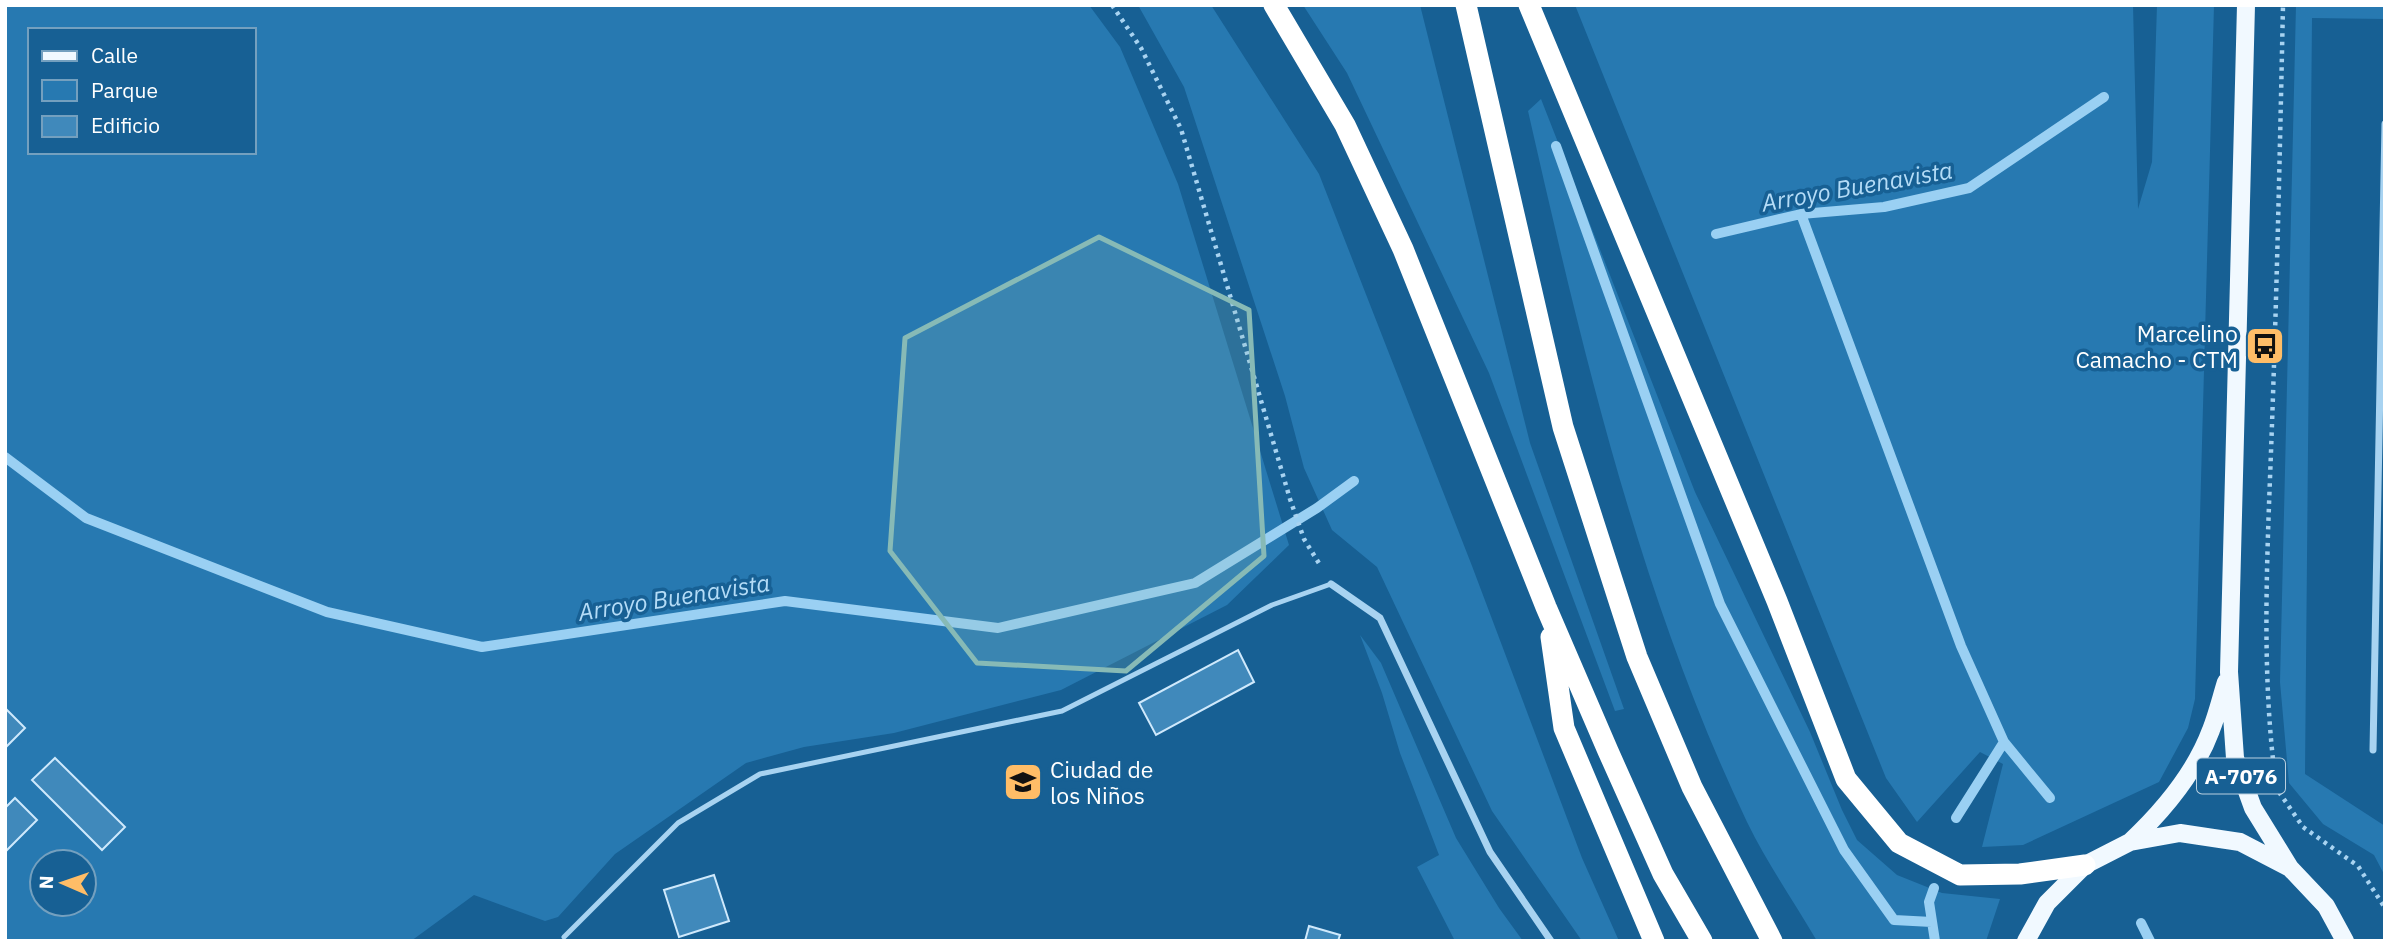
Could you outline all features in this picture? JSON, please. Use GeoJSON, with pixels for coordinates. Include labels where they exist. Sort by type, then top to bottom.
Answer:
{"type":"FeatureCollection","features":[{"type":"Feature","properties":{"kind":"highway"},"geometry":{"type":"LineString","coordinates":[[1274,5],[1345,125],[1403,249],[1546,607],[1663,874],[1702,941]]}},
{"type":"Feature","properties":{"kind":"highway"},"geometry":{"type":"LineString","coordinates":[[1466,5],[1563,427],[1633,644],[1692,787],[1772,941]]}},
{"type":"Feature","properties":{"kind":"highway"},"geometry":{"type":"LineString","coordinates":[[1529,5],[1777,601],[1846,779],[1899,843],[1960,875],[2020,874],[2085,865]]}},
{"type":"Feature","properties":{"kind":"highway"},"geometry":{"type":"LineString","coordinates":[[1546,607],[1564,728],[1654,941]]}},
{"type":"Feature","properties":{"kind":"main road","name":"A-7076"},"geometry":{"type":"LineString","coordinates":[[2246,5],[2229,672],[2235,758],[2253,808],[2290,868],[2326,906],[2345,941]]}},
{"type":"Feature","properties":{"kind":"main road","name":"A-7076"},"geometry":{"type":"LineString","coordinates":[[2026,941],[2047,903],[2085,865],[2130,842],[2154,819],[2182,785],[2210,733],[2229,672]]}},
{"type":"Feature","properties":{"kind":"main road","name":"A-7076"},"geometry":{"type":"LineString","coordinates":[[2130,842],[2180,833],[2240,842],[2290,868]]}},
{"type":"Feature","properties":{"kind":"street"},"geometry":{"type":"LineString","coordinates":[[2373,750],[2383,365],[2385,124]]}},
{"type":"Feature","properties":{"kind":"street"},"geometry":{"type":"LineString","coordinates":[[1331,584],[1380,618],[1490,852],[1551,941]]}},
{"type":"Feature","properties":{"kind":"lane"},"geometry":{"type":"LineString","coordinates":[[564,937],[678,823],[760,774],[1062,711],[1249,615],[1331,584]]}},
{"type":"Feature","properties":{"kind":"path"},"geometry":{"type":"LineString","coordinates":[[1112,5],[1141,48],[1181,129],[1290,499],[1304,539],[1331,584]]}},
{"type":"Feature","properties":{"kind":"path"},"geometry":{"type":"LineString","coordinates":[[2283,5],[2266,595],[2272,754],[2277,789],[2304,827],[2358,866],[2385,908]]}},
{"type":"Feature","properties":{"kind":"highlighted area"},"geometry":{"type":"Polygon","coordinates":[[[1099,237],[1249,310],[1264,556],[1126,671],[977,663],[890,551],[905,338],[1099,237]]]}},
{"type":"Feature","properties":{"kind":"green space"},"geometry":{"type":"Polygon","coordinates":[[[5,5],[1089,5],[1120,47],[1178,184],[1289,545],[1227,605],[1061,690],[894,733],[804,747],[746,763],[615,854],[558,917],[545,921],[474,895],[411,941],[5,941],[5,5]]]}},
{"type":"Feature","properties":{"kind":"green space"},"geometry":{"type":"Polygon","coordinates":[[[1138,5],[1211,5],[1319,174],[1472,566],[1582,858],[1619,941],[1582,941],[1492,811],[1377,567],[1332,530],[1304,468],[1285,396],[1184,87],[1138,5]]]}},
{"type":"Feature","properties":{"kind":"green space"},"geometry":{"type":"Polygon","coordinates":[[[1303,5],[1420,5],[1530,443],[1624,709],[1615,711],[1489,373],[1347,73],[1303,5]]]}},
{"type":"Feature","properties":{"kind":"green space"},"geometry":{"type":"Polygon","coordinates":[[[1575,5],[2133,5],[2138,209],[2152,162],[2157,5],[2214,5],[2195,699],[2188,728],[2159,782],[2023,845],[1982,847],[2003,764],[1980,752],[1917,822],[1886,778],[1575,5]]]}},
{"type":"Feature","properties":{"kind":"green space"},"geometry":{"type":"Polygon","coordinates":[[[2296,5],[2385,5],[2385,19],[2312,18],[2305,774],[2385,826],[2385,876],[2374,855],[2323,824],[2289,783],[2280,682],[2296,5]]]}},
{"type":"Feature","properties":{"kind":"green space"},"geometry":{"type":"Polygon","coordinates":[[[1541,99],[1695,492],[1810,732],[1857,840],[1897,875],[1942,893],[2000,899],[1986,941],[1817,941],[1747,822],[1709,737],[1675,650],[1618,473],[1570,293],[1528,111],[1541,99]]]}},
{"type":"Feature","properties":{"kind":"green space"},"geometry":{"type":"Polygon","coordinates":[[[1360,635],[1381,663],[1456,838],[1499,908],[1523,941],[1455,941],[1417,867],[1439,855],[1400,753],[1382,693],[1360,635]]]}},
{"type":"Feature","properties":{"kind":"building"},"geometry":{"type":"Polygon","coordinates":[[[1238,650],[1254,682],[1156,735],[1139,703],[1238,650]]]}},
{"type":"Feature","properties":{"kind":"building"},"geometry":{"type":"Polygon","coordinates":[[[5,708],[25,728],[5,748],[5,708]]]}},
{"type":"Feature","properties":{"kind":"building"},"geometry":{"type":"Polygon","coordinates":[[[55,758],[125,827],[102,850],[32,780],[55,758]]]}},
{"type":"Feature","properties":{"kind":"building"},"geometry":{"type":"Polygon","coordinates":[[[15,798],[37,820],[5,852],[5,808],[15,798]]]}},
{"type":"Feature","properties":{"kind":"building"},"geometry":{"type":"Polygon","coordinates":[[[714,875],[729,921],[679,937],[664,890],[714,875]]]}},
{"type":"Feature","properties":{"kind":"building"},"geometry":{"type":"Polygon","coordinates":[[[1309,926],[1340,935],[1338,941],[1305,941],[1309,926]]]}},
{"type":"Feature","properties":{"kind":"waterway","name":"Arroyo Buenavista"},"geometry":{"type":"LineString","coordinates":[[1716,234],[1801,214],[1884,207],[1969,188],[2104,97]]}},
{"type":"Feature","properties":{"kind":"waterway"},"geometry":{"type":"LineString","coordinates":[[1556,146],[1720,604],[1844,850],[1894,920],[1932,922]]}},
{"type":"Feature","properties":{"kind":"waterway"},"geometry":{"type":"LineString","coordinates":[[1801,214],[1961,646],[2004,742],[2050,798]]}},
{"type":"Feature","properties":{"kind":"waterway","name":"Arroyo Buenavista"},"geometry":{"type":"LineString","coordinates":[[5,457],[86,518],[327,612],[482,647],[785,601],[998,628],[1195,583],[1317,508],[1354,481]]}},
{"type":"Feature","properties":{"kind":"waterway"},"geometry":{"type":"LineString","coordinates":[[1956,818],[2004,742]]}},
{"type":"Feature","properties":{"kind":"waterway"},"geometry":{"type":"LineString","coordinates":[[1934,888],[1929,902],[1935,941]]}},
{"type":"Feature","properties":{"kind":"waterway"},"geometry":{"type":"LineString","coordinates":[[2141,923],[2150,941]]}},
{"type":"Feature","properties":{"kind":"place","name":"Marcelino Camacho - CTM"},"geometry":{"type":"Point","coordinates":[2265,346]}},
{"type":"Feature","properties":{"kind":"place","name":"Ciudad de los Niños"},"geometry":{"type":"Point","coordinates":[1023,782]}}]}
